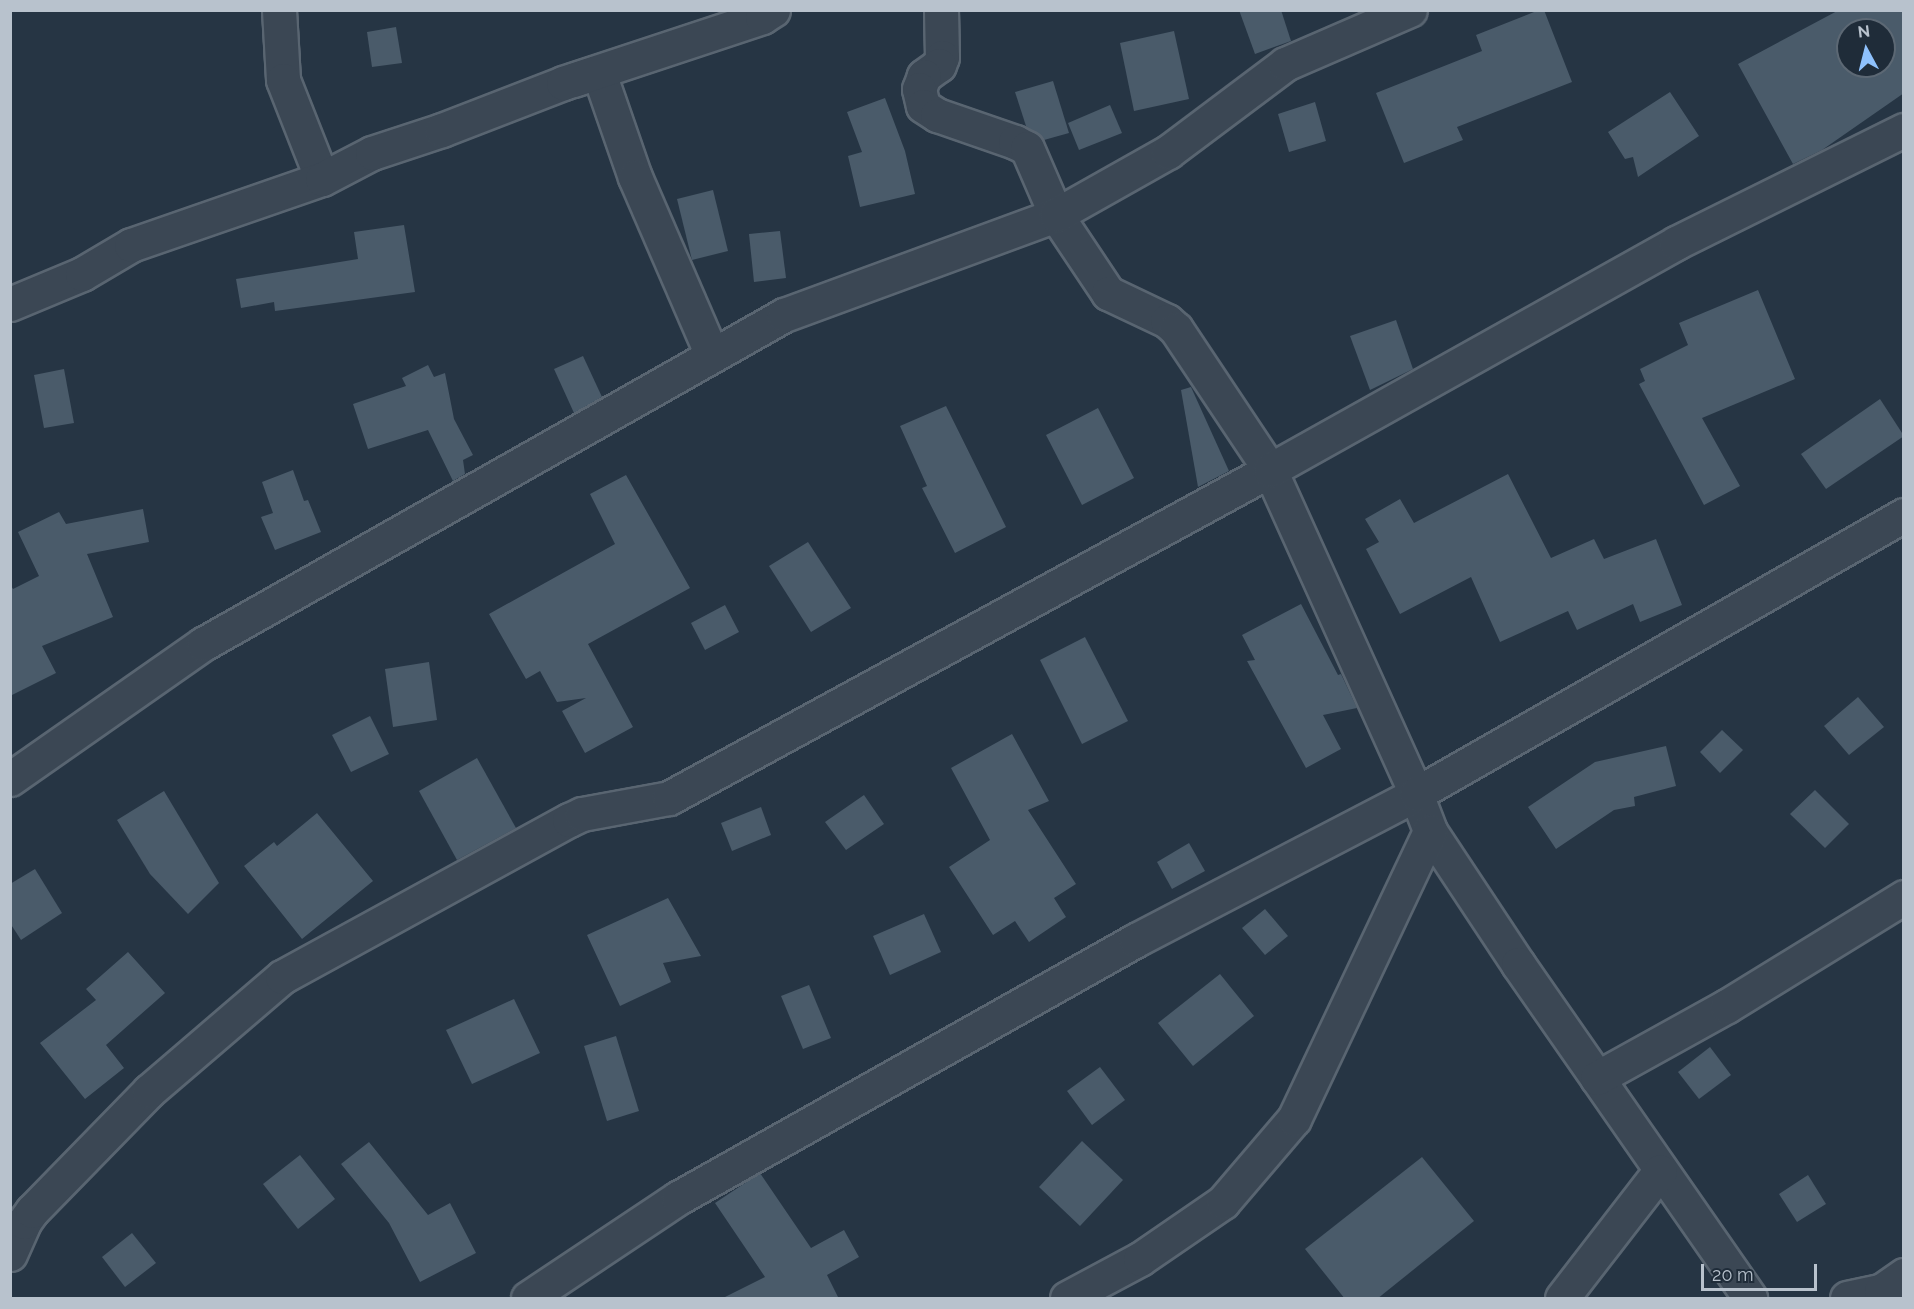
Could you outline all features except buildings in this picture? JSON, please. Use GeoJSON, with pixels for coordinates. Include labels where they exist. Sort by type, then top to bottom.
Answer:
{"type":"FeatureCollection","features":[{"type":"Feature","properties":{"kind":"street"},"geometry":{"type":"LineString","coordinates":[[279,10],[283,80],[322,179]]}},
{"type":"Feature","properties":{"kind":"street"},"geometry":{"type":"LineString","coordinates":[[10,304],[81,274],[131,245],[322,179],[372,153],[442,130],[563,82],[762,17],[774,10]]}},
{"type":"Feature","properties":{"kind":"street"},"geometry":{"type":"LineString","coordinates":[[941,10],[942,57],[939,65],[924,76],[919,89],[923,106],[937,116],[1016,142],[1027,148],[1056,215],[1108,293],[1167,321],[1176,329],[1270,470],[1416,794],[1430,831],[1660,1171],[1750,1299]]}},
{"type":"Feature","properties":{"kind":"street"},"geometry":{"type":"LineString","coordinates":[[10,779],[203,644],[712,355],[807,305],[1056,215],[1168,152],[1285,64],[1410,10]]}},
{"type":"Feature","properties":{"kind":"street"},"geometry":{"type":"LineString","coordinates":[[563,82],[595,73],[601,79],[635,177],[712,355]]}},
{"type":"Feature","properties":{"kind":"street"},"geometry":{"type":"LineString","coordinates":[[10,1254],[24,1222],[32,1211],[149,1091],[282,977],[569,820],[582,814],[669,798],[1270,470],[1676,243],[1904,130]]}},
{"type":"Feature","properties":{"kind":"street"},"geometry":{"type":"LineString","coordinates":[[528,1299],[687,1192],[1136,940],[1416,794],[1904,515]]}},
{"type":"Feature","properties":{"kind":"street"},"geometry":{"type":"LineString","coordinates":[[1067,1299],[1140,1258],[1223,1202],[1294,1119],[1430,831]]}},
{"type":"Feature","properties":{"kind":"street"},"geometry":{"type":"LineString","coordinates":[[1597,1078],[1727,1006],[1904,897]]}},
{"type":"Feature","properties":{"kind":"street"},"geometry":{"type":"LineString","coordinates":[[1562,1299],[1660,1171]]}},
{"type":"Feature","properties":{"kind":"street"},"geometry":{"type":"LineString","coordinates":[[1847,1299],[1881,1291],[1904,1275]]}}]}
